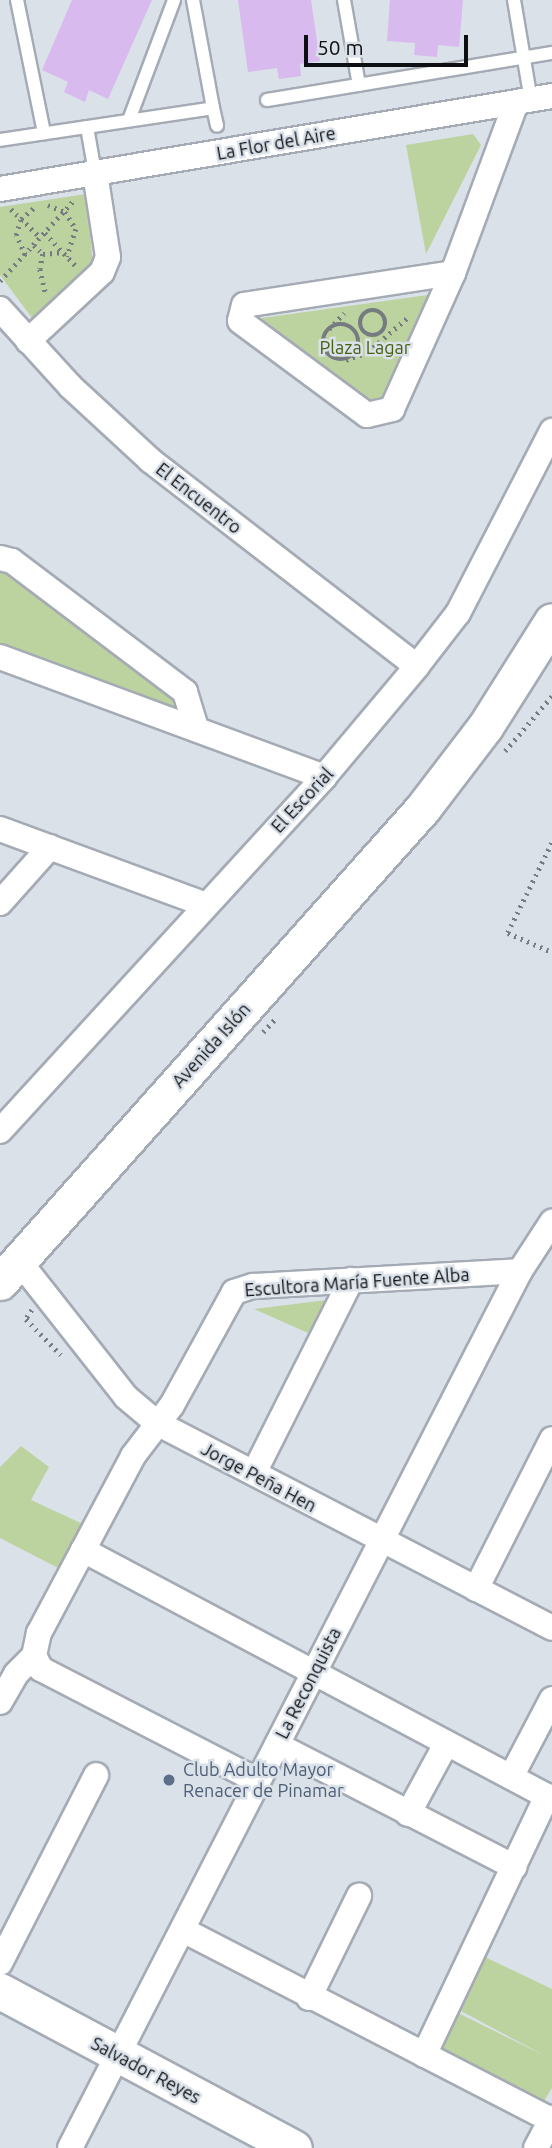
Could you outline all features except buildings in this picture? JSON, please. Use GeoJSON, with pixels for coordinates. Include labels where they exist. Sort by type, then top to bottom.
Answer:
{"type":"FeatureCollection","features":[{"type":"Feature","properties":{"kind":"main road","name":"Avenida Islón"},"geometry":{"type":"LineString","coordinates":[[9,1272],[423,808],[485,727],[552,621]]}},
{"type":"Feature","properties":{"kind":"main road","name":"Avenida Islón"},"geometry":{"type":"LineString","coordinates":[[423,808],[481,759],[552,667]]}},
{"type":"Feature","properties":{"kind":"main road","name":"Salvador Reyes"},"geometry":{"type":"LineString","coordinates":[[0,1991],[294,2148]]}},
{"type":"Feature","properties":{"kind":"street","name":"La Flor del Aire"},"geometry":{"type":"LineString","coordinates":[[3,196],[95,173],[533,100]]}},
{"type":"Feature","properties":{"kind":"street"},"geometry":{"type":"LineString","coordinates":[[453,273],[244,305],[240,321],[367,415],[381,415],[392,409],[533,100]]}},
{"type":"Feature","properties":{"kind":"street"},"geometry":{"type":"LineString","coordinates":[[28,341],[91,282],[108,257],[95,173]]}},
{"type":"Feature","properties":{"kind":"street","name":"El Encuentro"},"geometry":{"type":"LineString","coordinates":[[1,314],[150,460],[417,666]]}},
{"type":"Feature","properties":{"kind":"street","name":"El Escorial"},"geometry":{"type":"LineString","coordinates":[[0,1130],[204,904],[324,777],[417,666],[458,612],[552,431]]}},
{"type":"Feature","properties":{"kind":"street"},"geometry":{"type":"LineString","coordinates":[[0,558],[12,561],[185,692],[196,729]]}},
{"type":"Feature","properties":{"kind":"street"},"geometry":{"type":"LineString","coordinates":[[0,657],[324,777]]}},
{"type":"Feature","properties":{"kind":"street"},"geometry":{"type":"LineString","coordinates":[[0,829],[204,904]]}},
{"type":"Feature","properties":{"kind":"street"},"geometry":{"type":"LineString","coordinates":[[0,902],[50,847]]}},
{"type":"Feature","properties":{"kind":"street","name":"La Reconquista"},"geometry":{"type":"LineString","coordinates":[[70,2148],[185,1931],[258,1781],[520,1271],[552,1222]]}},
{"type":"Feature","properties":{"kind":"street","name":"Escultora María Fuente Alba"},"geometry":{"type":"LineString","coordinates":[[34,1656],[39,1633],[133,1456],[157,1423],[234,1292],[253,1286],[520,1271]]}},
{"type":"Feature","properties":{"kind":"street","name":"Jorge Peña Hen"},"geometry":{"type":"LineString","coordinates":[[9,1272],[126,1397],[157,1423],[552,1628]]}},
{"type":"Feature","properties":{"kind":"street"},"geometry":{"type":"LineString","coordinates":[[254,1473],[351,1280]]}},
{"type":"Feature","properties":{"kind":"street"},"geometry":{"type":"LineString","coordinates":[[476,1589],[552,1439]]}},
{"type":"Feature","properties":{"kind":"street"},"geometry":{"type":"LineString","coordinates":[[83,1550],[550,1798],[424,2055]]}},
{"type":"Feature","properties":{"kind":"street"},"geometry":{"type":"LineString","coordinates":[[0,1702],[16,1674],[34,1656],[47,1672],[258,1781]]}},
{"type":"Feature","properties":{"kind":"street"},"geometry":{"type":"LineString","coordinates":[[511,1777],[552,1699]]}},
{"type":"Feature","properties":{"kind":"street"},"geometry":{"type":"LineString","coordinates":[[408,1814],[446,1744]]}},
{"type":"Feature","properties":{"kind":"street"},"geometry":{"type":"LineString","coordinates":[[277,1745],[514,1867]]}},
{"type":"Feature","properties":{"kind":"street"},"geometry":{"type":"LineString","coordinates":[[0,1963],[96,1775]]}},
{"type":"Feature","properties":{"kind":"street"},"geometry":{"type":"LineString","coordinates":[[309,1998],[359,1896]]}},
{"type":"Feature","properties":{"kind":"street"},"geometry":{"type":"LineString","coordinates":[[185,1931],[309,1998],[552,2119],[536,2148]]}},
{"type":"Feature","properties":{"kind":"lane"},"geometry":{"type":"LineString","coordinates":[[17,0],[44,133]]}},
{"type":"Feature","properties":{"kind":"lane"},"geometry":{"type":"LineString","coordinates":[[129,120],[174,0]]}},
{"type":"Feature","properties":{"kind":"lane"},"geometry":{"type":"LineString","coordinates":[[193,0],[217,126]]}},
{"type":"Feature","properties":{"kind":"lane"},"geometry":{"type":"LineString","coordinates":[[344,0],[359,85]]}},
{"type":"Feature","properties":{"kind":"lane"},"geometry":{"type":"LineString","coordinates":[[514,0],[533,100]]}},
{"type":"Feature","properties":{"kind":"lane"},"geometry":{"type":"LineString","coordinates":[[267,100],[552,53]]}},
{"type":"Feature","properties":{"kind":"lane"},"geometry":{"type":"LineString","coordinates":[[0,140],[213,107]]}},
{"type":"Feature","properties":{"kind":"lane"},"geometry":{"type":"LineString","coordinates":[[87,127],[95,173]]}},
{"type":"Feature","properties":{"kind":"path"},"geometry":{"type":"LineString","coordinates":[[0,281],[65,212],[95,173]]}},
{"type":"Feature","properties":{"kind":"path"},"geometry":{"type":"LineString","coordinates":[[3,196],[20,219],[65,254],[91,282]]}},
{"type":"Feature","properties":{"kind":"path"},"geometry":{"type":"LineString","coordinates":[[25,255],[16,235],[20,219],[38,206],[65,212],[76,229],[77,239],[65,254]]}},
{"type":"Feature","properties":{"kind":"path"},"geometry":{"type":"LineString","coordinates":[[34,245],[43,254],[65,254]]}},
{"type":"Feature","properties":{"kind":"path"},"geometry":{"type":"LineString","coordinates":[[43,254],[41,286],[57,314]]}},
{"type":"Feature","properties":{"kind":"path"},"geometry":{"type":"LineString","coordinates":[[376,310],[383,314],[385,330],[377,336],[365,333],[360,325],[365,313],[376,310]]}},
{"type":"Feature","properties":{"kind":"path"},"geometry":{"type":"LineString","coordinates":[[346,360],[356,353],[359,341],[350,327],[339,325],[329,330],[324,346],[329,355],[346,360],[368,352],[409,316]]}},
{"type":"Feature","properties":{"kind":"path"},"geometry":{"type":"LineString","coordinates":[[552,843],[508,933],[552,952]]}},
{"type":"Feature","properties":{"kind":"green space"},"geometry":{"type":"Polygon","coordinates":[[[473,134],[481,145],[426,254],[406,145],[473,134]]]}},
{"type":"Feature","properties":{"kind":"green space"},"geometry":{"type":"Polygon","coordinates":[[[86,194],[93,264],[32,318],[0,275],[0,207],[86,194]]]}},
{"type":"Feature","properties":{"kind":"green space","name":"Plaza Lagar"},"geometry":{"type":"Polygon","coordinates":[[[435,294],[389,398],[372,404],[262,323],[262,318],[435,294]]]}},
{"type":"Feature","properties":{"kind":"green space"},"geometry":{"type":"Polygon","coordinates":[[[0,568],[174,697],[178,712],[0,645],[0,568]]]}},
{"type":"Feature","properties":{"kind":"green space"},"geometry":{"type":"Polygon","coordinates":[[[327,1300],[308,1333],[254,1309],[327,1300]]]}},
{"type":"Feature","properties":{"kind":"green space"},"geometry":{"type":"Polygon","coordinates":[[[21,1446],[49,1467],[31,1500],[85,1525],[62,1570],[0,1538],[0,1467],[21,1446]]]}},
{"type":"Feature","properties":{"kind":"green space"},"geometry":{"type":"Polygon","coordinates":[[[485,1957],[552,1989],[552,2088],[541,2106],[436,2050],[454,2011],[547,2057],[461,2011],[485,1957]]]}},
{"type":"Feature","properties":{"kind":"place","name":"Club Adulto Mayor Renacer de Pinamar"},"geometry":{"type":"Point","coordinates":[169,1780]}}]}
